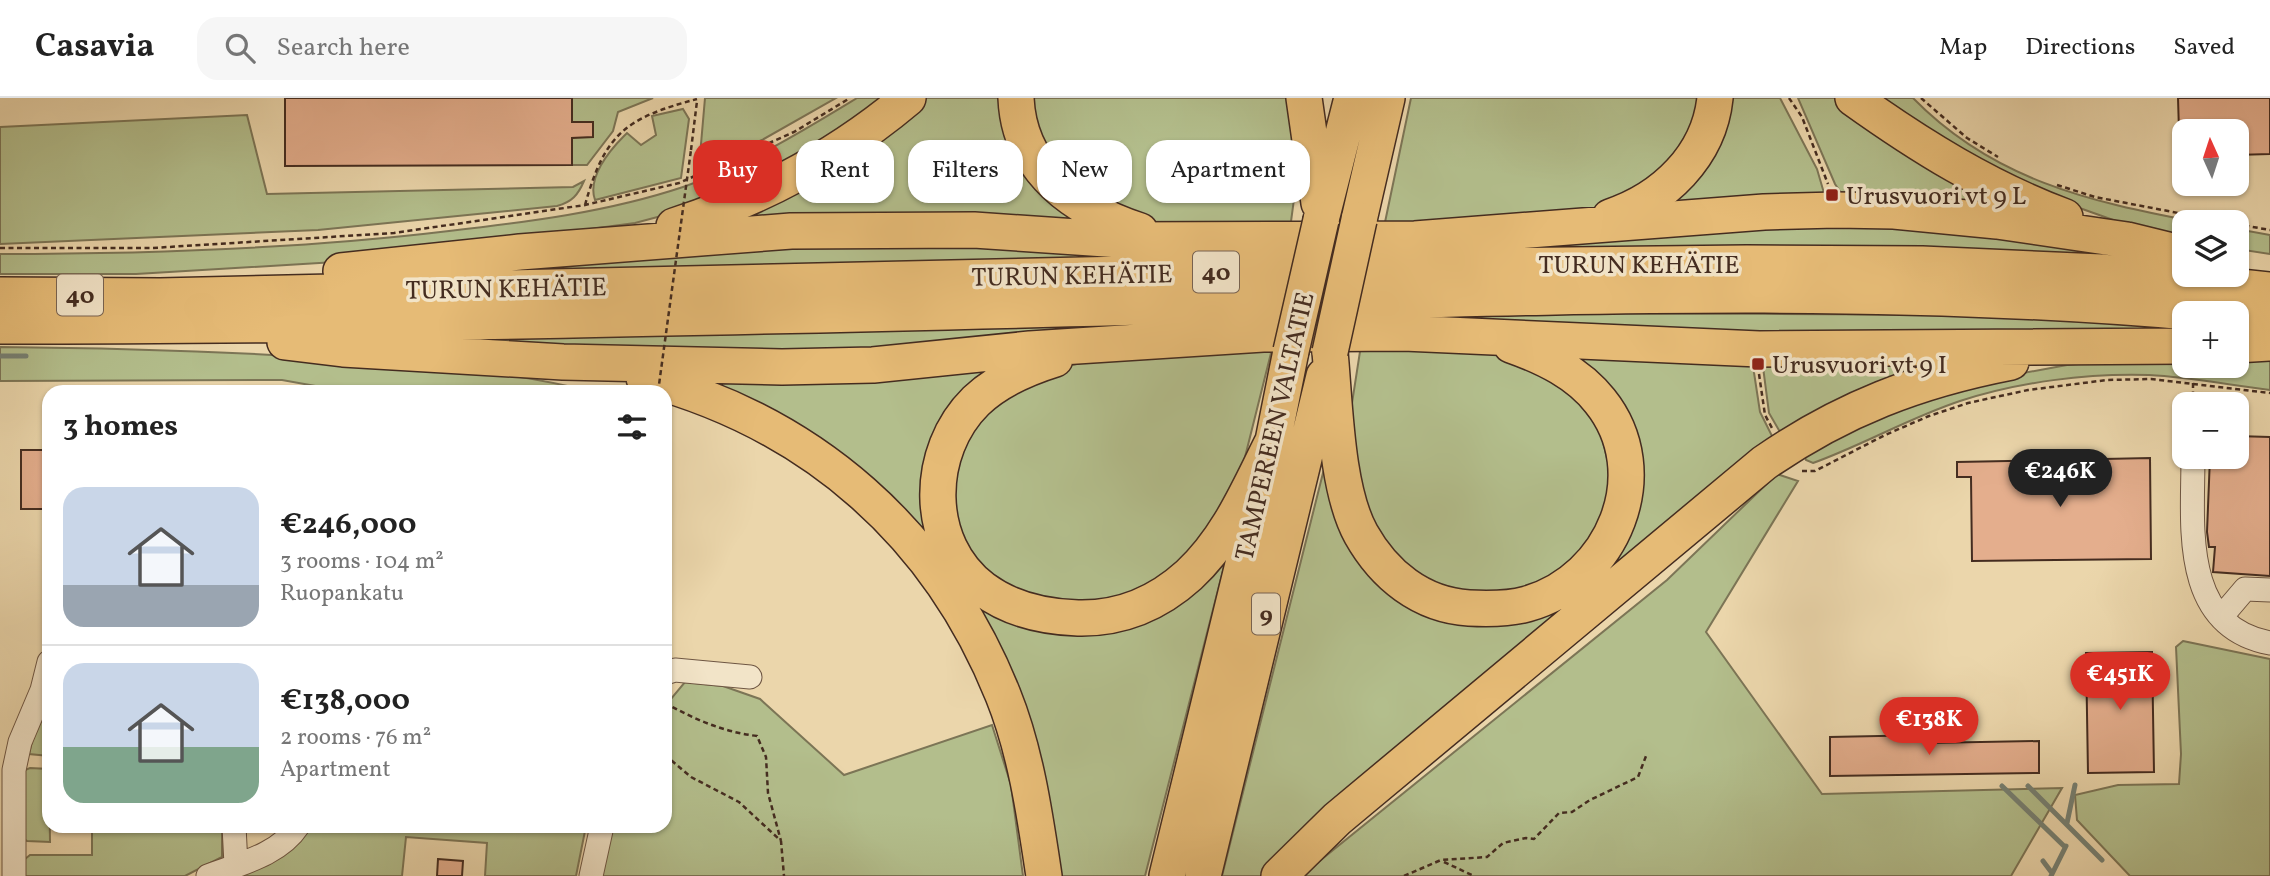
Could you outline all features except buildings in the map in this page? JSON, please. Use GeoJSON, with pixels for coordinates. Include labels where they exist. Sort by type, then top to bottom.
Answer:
{"type":"FeatureCollection","features":[{"type":"Feature","properties":{"kind":"highway"},"geometry":{"type":"LineString","coordinates":[[619,243],[732,206],[772,188],[838,151],[908,98]]}},
{"type":"Feature","properties":{"kind":"highway"},"geometry":{"type":"LineString","coordinates":[[1016,98],[1025,143],[1034,160],[1056,187],[1100,216],[1167,239]]}},
{"type":"Feature","properties":{"kind":"highway"},"geometry":{"type":"LineString","coordinates":[[1304,98],[1321,220]]}},
{"type":"Feature","properties":{"kind":"highway","name":"TAMPEREEN VALTATIE"},"geometry":{"type":"LineString","coordinates":[[1167,876],[1273,441],[1321,220],[1352,98]]}},
{"type":"Feature","properties":{"kind":"highway","name":"TAMPEREEN VALTATIE"},"geometry":{"type":"LineString","coordinates":[[1203,876],[1330,352],[1387,98]]}},
{"type":"Feature","properties":{"kind":"highway"},"geometry":{"type":"LineString","coordinates":[[1584,226],[1638,205],[1685,168],[1707,129],[1715,98]]}},
{"type":"Feature","properties":{"kind":"highway"},"geometry":{"type":"LineString","coordinates":[[1853,98],[1896,129],[1983,182],[2034,205],[2127,240]]}},
{"type":"Feature","properties":{"kind":"highway"},"geometry":{"type":"LineString","coordinates":[[158,311],[362,269],[619,243],[778,232],[889,228],[974,230],[1120,240],[1415,239],[1763,212],[1894,211],[1997,220],[2127,240],[2172,251]]}},
{"type":"Feature","properties":{"kind":"highway","name":"TURUN KEHÄTIE"},"geometry":{"type":"LineString","coordinates":[[0,326],[158,311],[1464,266],[1922,264],[2101,272],[2270,290]]}},
{"type":"Feature","properties":{"kind":"highway"},"geometry":{"type":"LineString","coordinates":[[2249,271],[2270,277]]}},
{"type":"Feature","properties":{"kind":"highway","name":"TURUN KEHÄTIE"},"geometry":{"type":"LineString","coordinates":[[0,295],[158,311],[652,319],[1475,299],[1750,296],[1952,298],[2098,304],[2172,311]]}},
{"type":"Feature","properties":{"kind":"highway"},"geometry":{"type":"LineString","coordinates":[[158,311],[343,349],[676,367],[825,367],[1263,334],[1404,333],[1759,349],[2172,346]]}},
{"type":"Feature","properties":{"kind":"highway"},"geometry":{"type":"LineString","coordinates":[[2249,318],[2270,320]]}},
{"type":"Feature","properties":{"kind":"highway"},"geometry":{"type":"LineString","coordinates":[[1330,352],[1340,454],[1348,496],[1360,532],[1373,554],[1405,585],[1433,600],[1459,607],[1503,608],[1541,598],[1576,577],[1597,558],[1616,525],[1625,499],[1627,475],[1624,450],[1614,424],[1588,388],[1562,367],[1488,337]]}},
{"type":"Feature","properties":{"kind":"highway"},"geometry":{"type":"LineString","coordinates":[[2249,344],[2270,343]]}},
{"type":"Feature","properties":{"kind":"highway"},"geometry":{"type":"LineString","coordinates":[[1103,344],[1039,364],[1003,381],[968,409],[948,439],[938,484],[938,506],[943,533],[951,551],[968,575],[1000,599],[1058,617],[1102,618],[1132,611],[1161,596],[1190,574],[1216,545],[1232,522],[1273,441]]}},
{"type":"Feature","properties":{"kind":"highway"},"geometry":{"type":"LineString","coordinates":[[1279,876],[1337,819],[1764,463],[1799,439],[1867,403],[1906,387],[1985,367],[2085,349]]}},
{"type":"Feature","properties":{"kind":"highway"},"geometry":{"type":"LineString","coordinates":[[590,363],[670,385]]}},
{"type":"Feature","properties":{"kind":"highway"},"geometry":{"type":"LineString","coordinates":[[672,385],[735,410],[786,435],[833,467],[912,544],[951,595],[982,648],[1004,698],[1035,816],[1044,876]]}},
{"type":"Feature","properties":{"kind":"street"},"geometry":{"type":"LineString","coordinates":[[2193,469],[2193,555],[2209,602],[2230,624],[2258,641],[2270,643]]}},
{"type":"Feature","properties":{"kind":"street"},"geometry":{"type":"LineString","coordinates":[[2222,616],[2245,589],[2270,590]]}},
{"type":"Feature","properties":{"kind":"street"},"geometry":{"type":"LineString","coordinates":[[672,671],[750,677]]}},
{"type":"Feature","properties":{"kind":"street"},"geometry":{"type":"LineString","coordinates":[[15,876],[14,770],[20,742],[42,696]]}},
{"type":"Feature","properties":{"kind":"street"},"geometry":{"type":"LineString","coordinates":[[234,833],[236,865]]}},
{"type":"Feature","properties":{"kind":"street"},"geometry":{"type":"LineString","coordinates":[[208,876],[270,851],[293,833]]}},
{"type":"Feature","properties":{"kind":"street"},"geometry":{"type":"LineString","coordinates":[[591,876],[600,833]]}},
{"type":"Feature","properties":{"kind":"path"},"geometry":{"type":"LineString","coordinates":[[0,248],[152,248],[394,233],[585,205],[679,183],[794,132],[850,98]]}},
{"type":"Feature","properties":{"kind":"path"},"geometry":{"type":"LineString","coordinates":[[1790,98],[1820,156],[1832,195]]}},
{"type":"Feature","properties":{"kind":"path"},"geometry":{"type":"LineString","coordinates":[[1921,98],[1967,138],[2007,162]]}},
{"type":"Feature","properties":{"kind":"path"},"geometry":{"type":"LineString","coordinates":[[585,205],[600,158],[623,130],[660,109],[697,99],[659,385]]}},
{"type":"Feature","properties":{"kind":"path"},"geometry":{"type":"LineString","coordinates":[[2049,182],[2095,197],[2172,212]]}},
{"type":"Feature","properties":{"kind":"path"},"geometry":{"type":"LineString","coordinates":[[2249,226],[2270,230]]}},
{"type":"Feature","properties":{"kind":"path"},"geometry":{"type":"LineString","coordinates":[[1758,364],[1765,415],[1776,436]]}},
{"type":"Feature","properties":{"kind":"path"},"geometry":{"type":"LineString","coordinates":[[1797,467],[1804,472],[1815,471],[1929,416],[2028,390],[2107,380],[2151,379],[2270,393]]}},
{"type":"Feature","properties":{"kind":"path"},"geometry":{"type":"LineString","coordinates":[[2193,383],[2193,392]]}},
{"type":"Feature","properties":{"kind":"path"},"geometry":{"type":"LineString","coordinates":[[672,708],[694,719],[735,733],[757,736],[766,757],[768,793],[781,841],[784,876]]}},
{"type":"Feature","properties":{"kind":"path"},"geometry":{"type":"LineString","coordinates":[[1404,876],[1441,860],[1487,857],[1503,843],[1534,839],[1559,813],[1572,812],[1590,800],[1638,777],[1646,757]]}},
{"type":"Feature","properties":{"kind":"path"},"geometry":{"type":"LineString","coordinates":[[672,761],[691,777],[739,802],[781,841]]}},
{"type":"Feature","properties":{"kind":"path"},"geometry":{"type":"LineString","coordinates":[[1441,860],[1474,876]]}},
{"type":"Feature","properties":{"kind":"green space"},"geometry":{"type":"Polygon","coordinates":[[[572,98],[653,98],[618,112],[613,131],[587,165],[572,165],[572,98]]]}},
{"type":"Feature","properties":{"kind":"green space"},"geometry":{"type":"Polygon","coordinates":[[[705,98],[836,98],[762,140],[701,140],[705,98]]]}},
{"type":"Feature","properties":{"kind":"green space"},"geometry":{"type":"Polygon","coordinates":[[[857,98],[892,98],[858,124],[827,140],[796,140],[796,156],[782,163],[782,142],[857,98]]]}},
{"type":"Feature","properties":{"kind":"green space"},"geometry":{"type":"Polygon","coordinates":[[[918,98],[1006,98],[1037,140],[1037,203],[1083,203],[1099,225],[692,229],[737,203],[782,203],[782,177],[796,169],[796,203],[894,203],[894,140],[846,140],[918,98]]]}},
{"type":"Feature","properties":{"kind":"green space"},"geometry":{"type":"Polygon","coordinates":[[[1029,98],[1294,98],[1297,140],[1146,140],[1146,203],[1293,203],[1290,229],[1185,228],[1140,220],[1112,203],[1132,203],[1132,140],[1043,140],[1029,98]]]}},
{"type":"Feature","properties":{"kind":"green space"},"geometry":{"type":"Polygon","coordinates":[[[1411,98],[1698,98],[1697,115],[1666,171],[1602,209],[1384,227],[1411,98]]]}},
{"type":"Feature","properties":{"kind":"green space"},"geometry":{"type":"Polygon","coordinates":[[[1722,98],[1780,98],[1817,169],[1824,193],[1652,209],[1722,98]]]}},
{"type":"Feature","properties":{"kind":"green space"},"geometry":{"type":"Polygon","coordinates":[[[1798,98],[1838,98],[2033,214],[1841,193],[1798,98]]]}},
{"type":"Feature","properties":{"kind":"green space"},"geometry":{"type":"Polygon","coordinates":[[[1870,98],[1913,98],[1943,126],[2009,168],[2081,195],[2172,217],[2172,236],[2130,226],[2046,196],[1870,98]]]}},
{"type":"Feature","properties":{"kind":"green space"},"geometry":{"type":"Polygon","coordinates":[[[683,109],[689,119],[681,178],[595,200],[594,183],[601,165],[624,136],[627,133],[641,145],[656,135],[652,116],[683,109]]]}},
{"type":"Feature","properties":{"kind":"green space"},"geometry":{"type":"Polygon","coordinates":[[[247,115],[267,194],[573,187],[584,181],[574,197],[557,206],[318,230],[0,244],[0,127],[247,115]]]}},
{"type":"Feature","properties":{"kind":"green space"},"geometry":{"type":"Polygon","coordinates":[[[693,184],[693,203],[703,203],[635,223],[352,261],[136,274],[0,274],[0,254],[169,251],[393,237],[508,224],[597,210],[693,184]]]}},
{"type":"Feature","properties":{"kind":"green space"},"geometry":{"type":"Polygon","coordinates":[[[1836,219],[2145,255],[384,275],[632,250],[1836,219]]]}},
{"type":"Feature","properties":{"kind":"green space"},"geometry":{"type":"Polygon","coordinates":[[[2249,231],[2270,235],[2270,254],[2249,251],[2249,231]]]}},
{"type":"Feature","properties":{"kind":"green space"},"geometry":{"type":"Polygon","coordinates":[[[1551,313],[1968,315],[2172,326],[2172,336],[827,358],[407,337],[1551,313]]]}},
{"type":"Feature","properties":{"kind":"green space"},"geometry":{"type":"Polygon","coordinates":[[[1361,345],[1520,356],[1595,408],[1615,492],[1581,558],[1516,595],[1434,591],[1371,529],[1351,439],[1352,403],[1361,345]]]}},
{"type":"Feature","properties":{"kind":"green space"},"geometry":{"type":"Polygon","coordinates":[[[0,347],[202,352],[392,362],[493,373],[564,385],[310,385],[282,380],[0,381],[0,347]]]}},
{"type":"Feature","properties":{"kind":"green space"},"geometry":{"type":"Polygon","coordinates":[[[1272,349],[1238,485],[1176,574],[1092,608],[995,586],[948,517],[967,427],[1032,377],[1110,356],[1272,349]]]}},
{"type":"Feature","properties":{"kind":"green space"},"geometry":{"type":"Polygon","coordinates":[[[2270,353],[2270,390],[2183,378],[2249,378],[2249,354],[2270,353]]]}},
{"type":"Feature","properties":{"kind":"green space"},"geometry":{"type":"Polygon","coordinates":[[[1563,354],[1686,357],[1753,366],[1760,412],[1776,444],[1265,876],[1222,876],[1329,449],[1356,550],[1514,619],[1637,491],[1563,354]]]}},
{"type":"Feature","properties":{"kind":"green space"},"geometry":{"type":"Polygon","coordinates":[[[2172,356],[2172,377],[2102,376],[2053,380],[2006,389],[1960,401],[1923,415],[1813,463],[1806,460],[1803,452],[1836,428],[1963,384],[2067,365],[2172,356]]]}},
{"type":"Feature","properties":{"kind":"green space"},"geometry":{"type":"Polygon","coordinates":[[[1027,359],[961,402],[942,552],[1090,627],[1231,539],[1145,876],[1050,876],[972,616],[733,399],[703,375],[1027,359]]]}},
{"type":"Feature","properties":{"kind":"green space"},"geometry":{"type":"Polygon","coordinates":[[[1993,359],[1784,439],[1769,413],[1763,367],[1828,361],[1993,359]]]}},
{"type":"Feature","properties":{"kind":"green space"},"geometry":{"type":"Polygon","coordinates":[[[1777,474],[1798,481],[1706,632],[1822,794],[2062,788],[2011,876],[1301,876],[1667,580],[1777,474]]]}},
{"type":"Feature","properties":{"kind":"green space"},"geometry":{"type":"Polygon","coordinates":[[[2183,641],[2270,659],[2270,876],[2130,876],[2077,820],[2075,795],[2118,785],[2179,784],[2181,754],[2176,647],[2183,641]]]}},
{"type":"Feature","properties":{"kind":"green space"},"geometry":{"type":"Polygon","coordinates":[[[685,682],[723,686],[760,699],[844,775],[992,725],[1011,785],[1023,876],[602,876],[611,833],[672,833],[672,698],[685,682]]]}},
{"type":"Feature","properties":{"kind":"green space"},"geometry":{"type":"Polygon","coordinates":[[[37,720],[42,722],[42,755],[29,754],[37,720]]]}},
{"type":"Feature","properties":{"kind":"green space"},"geometry":{"type":"Polygon","coordinates":[[[42,769],[42,833],[50,833],[50,842],[27,841],[23,838],[25,770],[42,769]]]}},
{"type":"Feature","properties":{"kind":"green space"},"geometry":{"type":"Polygon","coordinates":[[[92,833],[222,833],[222,857],[185,876],[22,876],[25,859],[30,855],[92,855],[92,833]]]}},
{"type":"Feature","properties":{"kind":"green space"},"geometry":{"type":"Polygon","coordinates":[[[585,833],[576,876],[485,876],[487,843],[406,837],[402,876],[234,876],[302,835],[585,833]]]}},
{"type":"Feature","properties":{"kind":"waterway"},"geometry":{"type":"LineString","coordinates":[[0,356],[26,356]]}},
{"type":"Feature","properties":{"kind":"waterway"},"geometry":{"type":"LineString","coordinates":[[2067,823],[2075,785]]}},
{"type":"Feature","properties":{"kind":"waterway"},"geometry":{"type":"LineString","coordinates":[[2002,786],[2065,847]]}},
{"type":"Feature","properties":{"kind":"waterway"},"geometry":{"type":"LineString","coordinates":[[2028,786],[2102,860]]}},
{"type":"Feature","properties":{"kind":"waterway"},"geometry":{"type":"LineString","coordinates":[[2051,876],[2066,846]]}},
{"type":"Feature","properties":{"kind":"waterway"},"geometry":{"type":"LineString","coordinates":[[2043,861],[2052,873]]}},
{"type":"Feature","properties":{"kind":"place","name":"Urusvuori vt 9 L"},"geometry":{"type":"Point","coordinates":[1832,195]}},
{"type":"Feature","properties":{"kind":"place","name":"Urusvuori vt 9 I"},"geometry":{"type":"Point","coordinates":[1758,364]}}]}
